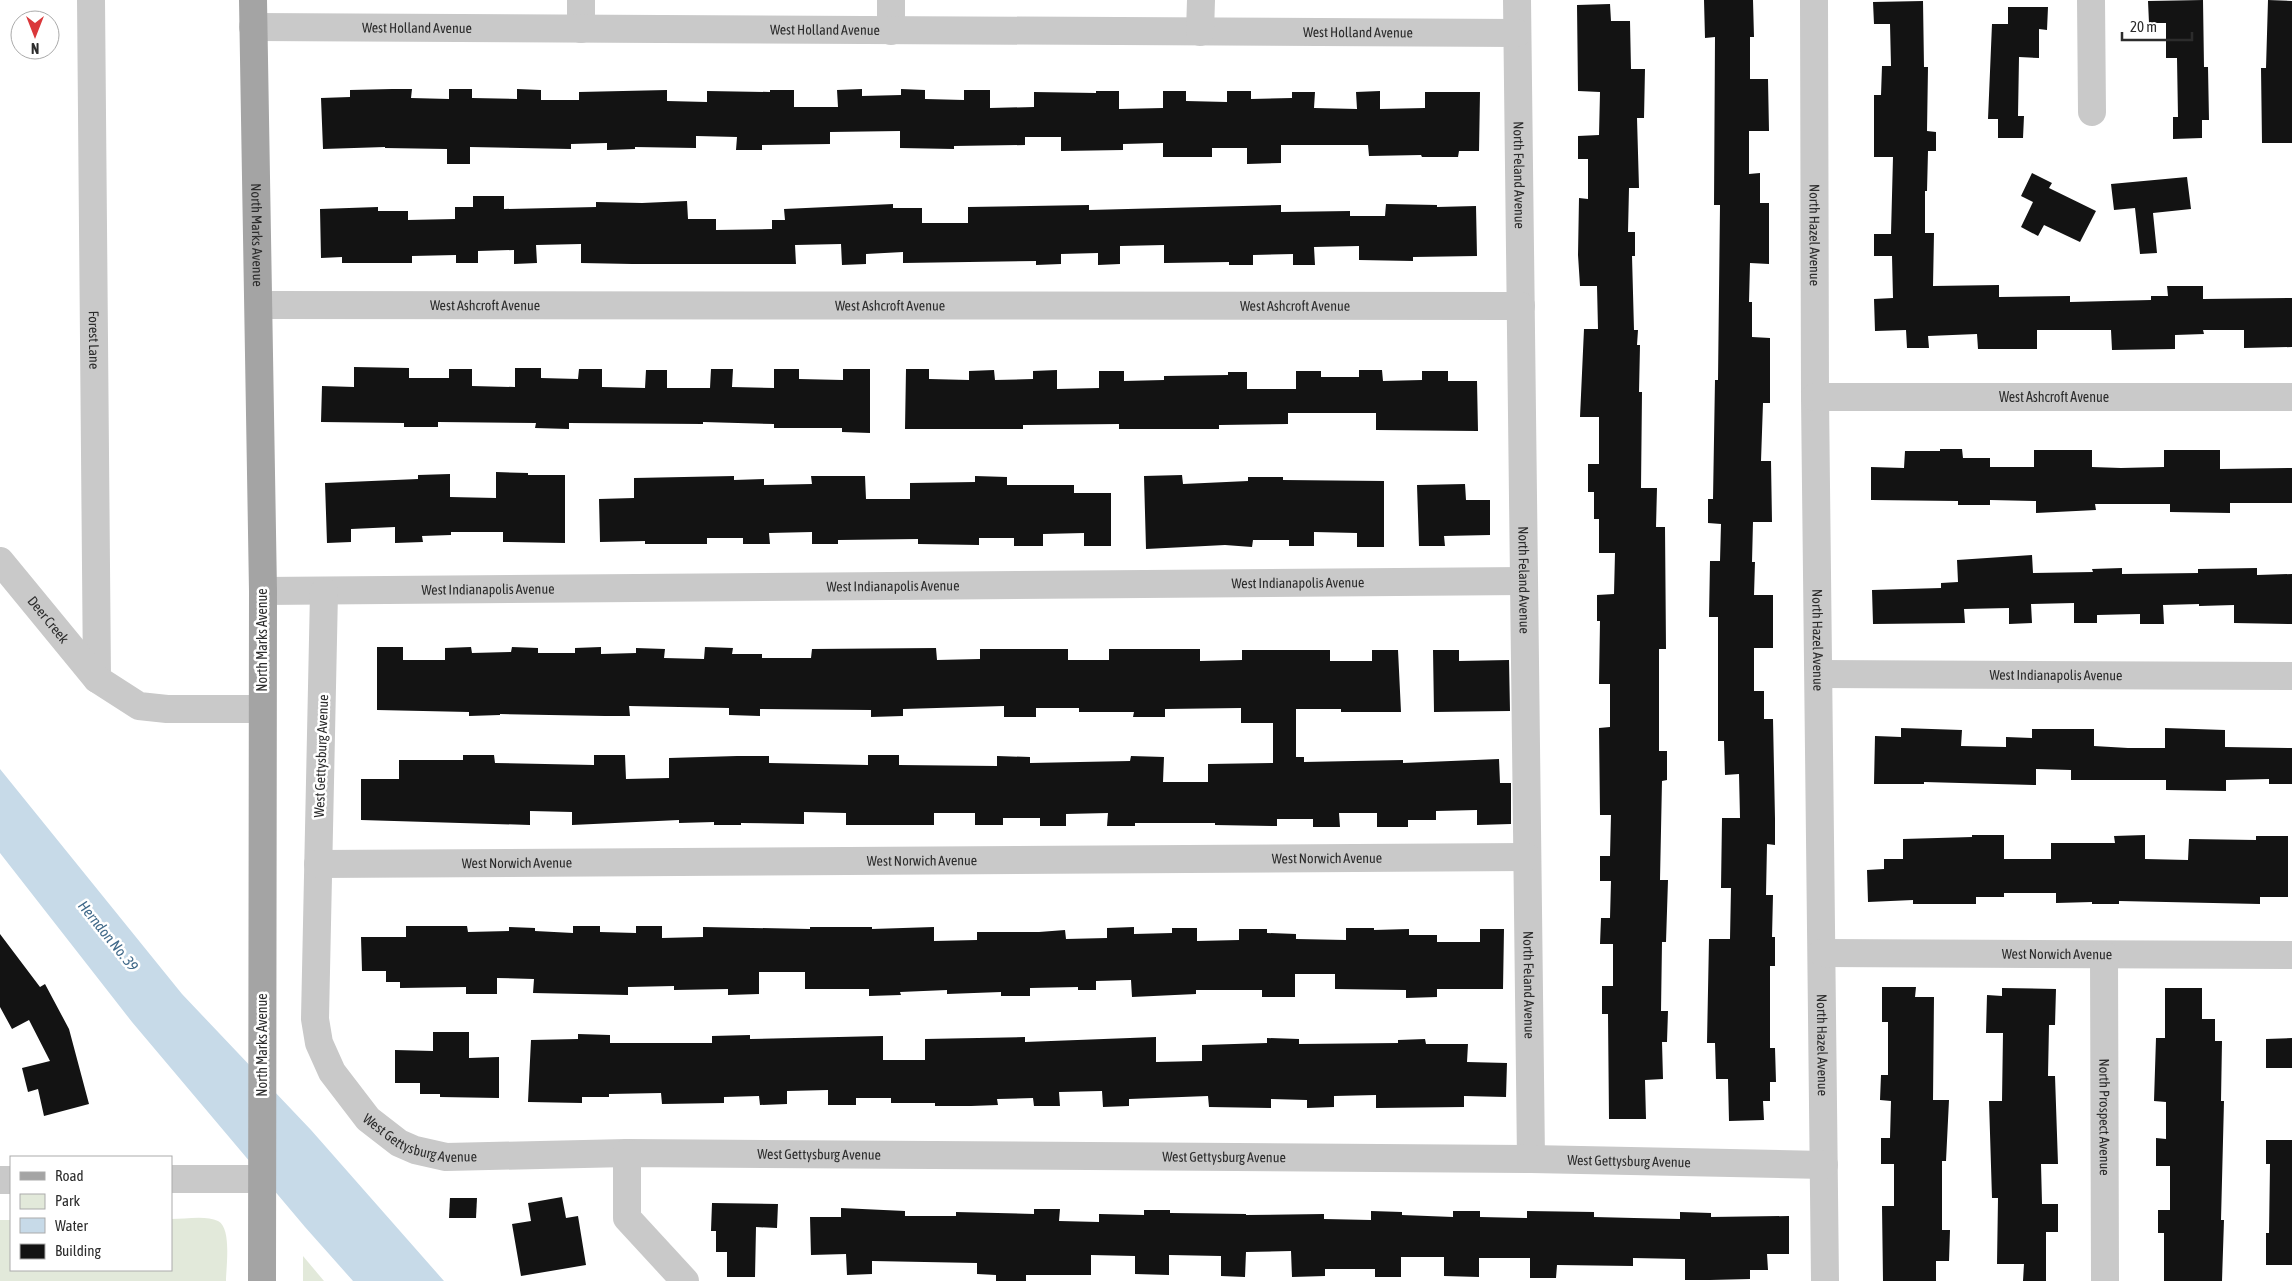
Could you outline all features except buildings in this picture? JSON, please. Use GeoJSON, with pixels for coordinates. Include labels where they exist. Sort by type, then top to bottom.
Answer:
{"type":"FeatureCollection","features":[{"type":"Feature","properties":{"kind":"main road","name":"North Marks Avenue"},"geometry":{"type":"LineString","coordinates":[[252,0],[259,304],[262,591],[262,1281]]}},
{"type":"Feature","properties":{"kind":"street","name":"Forest Lane"},"geometry":{"type":"LineString","coordinates":[[90,0],[97,679]]}},
{"type":"Feature","properties":{"kind":"street"},"geometry":{"type":"LineString","coordinates":[[581,0],[581,29]]}},
{"type":"Feature","properties":{"kind":"street","name":"West Holland Avenue"},"geometry":{"type":"LineString","coordinates":[[891,0],[891,30]]}},
{"type":"Feature","properties":{"kind":"street"},"geometry":{"type":"LineString","coordinates":[[1200,32],[1201,0]]}},
{"type":"Feature","properties":{"kind":"street","name":"North Feland Avenue"},"geometry":{"type":"LineString","coordinates":[[1517,0],[1531,1159]]}},
{"type":"Feature","properties":{"kind":"street","name":"North Hazel Avenue"},"geometry":{"type":"LineString","coordinates":[[1814,0],[1825,1281]]}},
{"type":"Feature","properties":{"kind":"street"},"geometry":{"type":"LineString","coordinates":[[2091,0],[2092,112]]}},
{"type":"Feature","properties":{"kind":"street","name":"West Holland Avenue"},"geometry":{"type":"LineString","coordinates":[[253,27],[1517,33]]}},
{"type":"Feature","properties":{"kind":"street","name":"West Ashcroft Avenue"},"geometry":{"type":"LineString","coordinates":[[259,304],[1520,306]]}},
{"type":"Feature","properties":{"kind":"street","name":"West Ashcroft Avenue"},"geometry":{"type":"LineString","coordinates":[[1816,397],[2292,397]]}},
{"type":"Feature","properties":{"kind":"street","name":"Deer Creek"},"geometry":{"type":"LineString","coordinates":[[0,560],[97,679],[140,706],[167,709],[262,709]]}},
{"type":"Feature","properties":{"kind":"street","name":"West Indianapolis Avenue"},"geometry":{"type":"LineString","coordinates":[[262,591],[1524,581]]}},
{"type":"Feature","properties":{"kind":"street","name":"West Gettysburg Avenue"},"geometry":{"type":"LineString","coordinates":[[324,592],[315,1019],[319,1043],[332,1072],[368,1119],[399,1143],[415,1150],[446,1157],[627,1153],[1531,1159],[1824,1165]]}},
{"type":"Feature","properties":{"kind":"street","name":"West Indianapolis Avenue"},"geometry":{"type":"LineString","coordinates":[[1820,674],[2292,676]]}},
{"type":"Feature","properties":{"kind":"street","name":"West Norwich Avenue"},"geometry":{"type":"LineString","coordinates":[[318,864],[1527,857]]}},
{"type":"Feature","properties":{"kind":"street","name":"West Norwich Avenue"},"geometry":{"type":"LineString","coordinates":[[1822,953],[2292,955]]}},
{"type":"Feature","properties":{"kind":"street","name":"North Prospect Avenue"},"geometry":{"type":"LineString","coordinates":[[2104,954],[2105,1281]]}},
{"type":"Feature","properties":{"kind":"street"},"geometry":{"type":"LineString","coordinates":[[627,1153],[627,1218],[685,1281]]}},
{"type":"Feature","properties":{"kind":"street"},"geometry":{"type":"LineString","coordinates":[[172,1179],[261,1179]]}},
{"type":"Feature","properties":{"kind":"green space"},"geometry":{"type":"Polygon","coordinates":[[[172,1219],[213,1219],[222,1225],[227,1239],[226,1281],[0,1281],[0,1220],[10,1220],[10,1271],[172,1271],[172,1219]]]}},
{"type":"Feature","properties":{"kind":"green space"},"geometry":{"type":"Polygon","coordinates":[[[303,1256],[324,1281],[303,1281],[303,1256]]]}},
{"type":"Feature","properties":{"kind":"water","name":"Herndon No. 39"},"geometry":{"type":"Polygon","coordinates":[[[0,769],[182,994],[311,1130],[444,1281],[353,1281],[305,1227],[132,1022],[0,853],[0,769]]]}}]}
